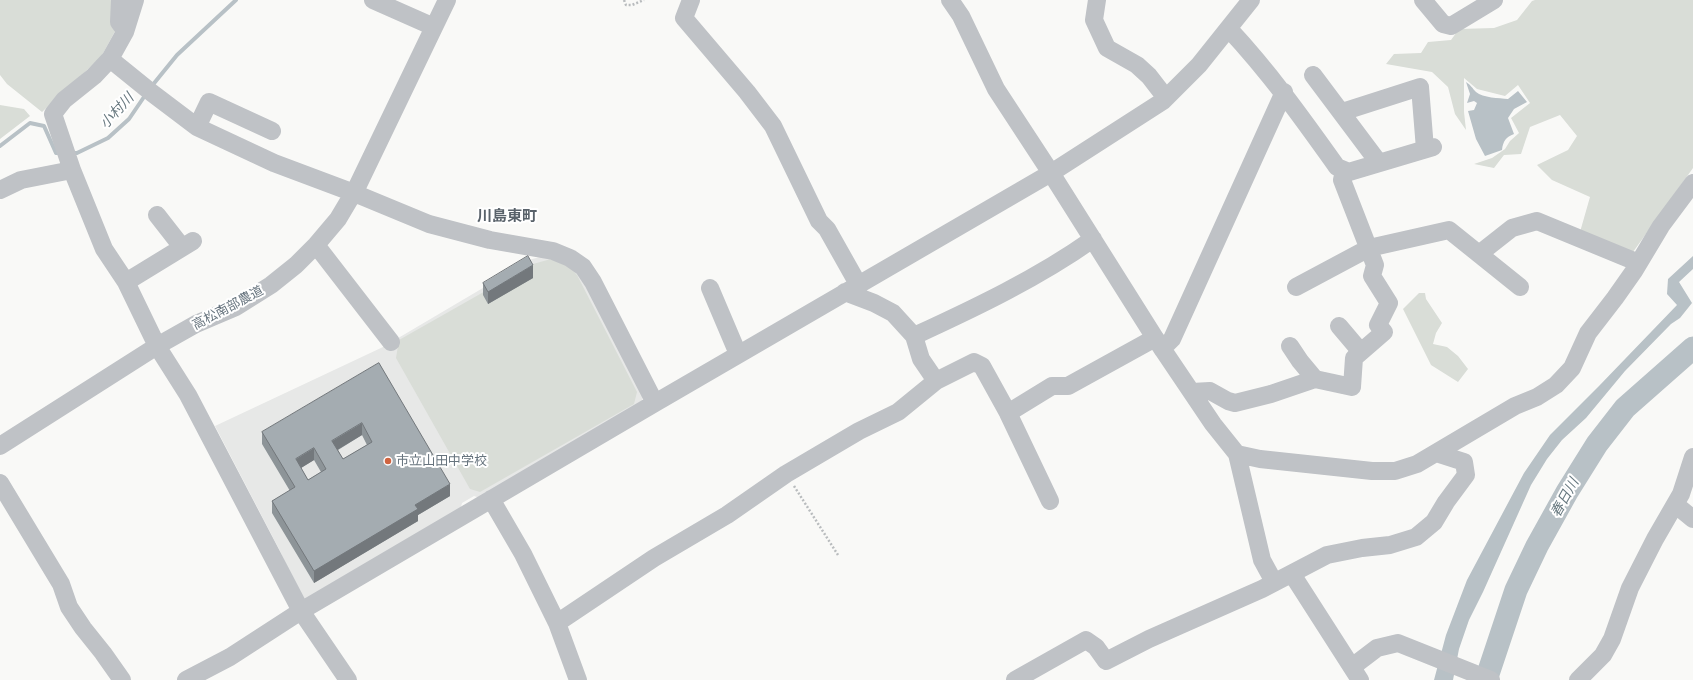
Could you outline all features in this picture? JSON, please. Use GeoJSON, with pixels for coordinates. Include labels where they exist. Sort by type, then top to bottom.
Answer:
{"type":"FeatureCollection","features":[{"type":"Feature","properties":{"kind":"street"},"geometry":{"type":"LineString","coordinates":[[120,0],[119,22],[125,32]]}},
{"type":"Feature","properties":{"kind":"street"},"geometry":{"type":"LineString","coordinates":[[135,0],[125,32],[110,59],[94,76],[64,100],[53,114],[68,159],[104,249],[126,282],[157,346],[188,395],[301,612],[348,680]]}},
{"type":"Feature","properties":{"kind":"street"},"geometry":{"type":"LineString","coordinates":[[373,0],[434,27]]}},
{"type":"Feature","properties":{"kind":"street","name":"高松南部農道"},"geometry":{"type":"LineString","coordinates":[[0,446],[157,346],[196,324],[236,307],[271,285],[296,265],[316,245],[338,219],[354,192],[447,0]]}},
{"type":"Feature","properties":{"kind":"street"},"geometry":{"type":"LineString","coordinates":[[691,0],[684,18],[747,92],[773,126],[819,221],[827,229],[851,288],[874,303],[893,312],[914,336],[921,359],[936,381]]}},
{"type":"Feature","properties":{"kind":"street"},"geometry":{"type":"LineString","coordinates":[[950,0],[960,16],[996,89],[1159,343],[1237,454],[1262,560],[1274,582]]}},
{"type":"Feature","properties":{"kind":"street"},"geometry":{"type":"LineString","coordinates":[[186,680],[230,656],[301,612],[738,354],[1051,173],[1166,98],[1199,65],[1229,30],[1251,0]]}},
{"type":"Feature","properties":{"kind":"street"},"geometry":{"type":"LineString","coordinates":[[1423,0],[1443,24],[1451,26],[1494,0]]}},
{"type":"Feature","properties":{"kind":"street"},"geometry":{"type":"LineString","coordinates":[[1099,1],[1094,20],[1107,48],[1137,65],[1149,76],[1166,98]]}},
{"type":"Feature","properties":{"kind":"street"},"geometry":{"type":"LineString","coordinates":[[1229,30],[1284,92],[1337,167],[1349,172],[1429,148],[1420,87],[1342,112]]}},
{"type":"Feature","properties":{"kind":"street"},"geometry":{"type":"LineString","coordinates":[[110,59],[197,127],[274,163],[354,192],[429,224],[490,240],[553,251],[570,258],[583,267],[593,282],[655,403]]}},
{"type":"Feature","properties":{"kind":"street"},"geometry":{"type":"LineString","coordinates":[[1314,75],[1379,163]]}},
{"type":"Feature","properties":{"kind":"street"},"geometry":{"type":"LineString","coordinates":[[1008,413],[1052,386],[1068,386],[1159,343],[1172,339],[1284,92]]}},
{"type":"Feature","properties":{"kind":"street"},"geometry":{"type":"LineString","coordinates":[[197,127],[209,102],[272,131]]}},
{"type":"Feature","properties":{"kind":"street"},"geometry":{"type":"LineString","coordinates":[[0,190],[68,159]]}},
{"type":"Feature","properties":{"kind":"street"},"geometry":{"type":"LineString","coordinates":[[1192,392],[1210,391],[1228,401],[1235,402],[1271,394],[1315,379],[1352,387],[1354,358],[1384,332],[1378,325],[1389,303],[1372,276],[1375,265],[1342,180],[1344,171]]}},
{"type":"Feature","properties":{"kind":"street"},"geometry":{"type":"LineString","coordinates":[[1237,454],[1260,459],[1357,470],[1396,471],[1417,464],[1515,406],[1537,397],[1556,385],[1572,368],[1588,333],[1615,298],[1661,226],[1693,183]]}},
{"type":"Feature","properties":{"kind":"street"},"geometry":{"type":"LineString","coordinates":[[126,282],[188,244],[157,215]]}},
{"type":"Feature","properties":{"kind":"street"},"geometry":{"type":"LineString","coordinates":[[1479,254],[1512,228],[1537,221],[1638,263]]}},
{"type":"Feature","properties":{"kind":"street"},"geometry":{"type":"LineString","coordinates":[[1296,287],[1369,248],[1449,230],[1520,287]]}},
{"type":"Feature","properties":{"kind":"street"},"geometry":{"type":"LineString","coordinates":[[914,336],[961,314],[1055,264],[1093,239]]}},
{"type":"Feature","properties":{"kind":"street"},"geometry":{"type":"LineString","coordinates":[[316,245],[391,342]]}},
{"type":"Feature","properties":{"kind":"street"},"geometry":{"type":"LineString","coordinates":[[710,288],[738,354]]}},
{"type":"Feature","properties":{"kind":"street"},"geometry":{"type":"LineString","coordinates":[[1339,326],[1361,352]]}},
{"type":"Feature","properties":{"kind":"street"},"geometry":{"type":"LineString","coordinates":[[1290,346],[1315,379]]}},
{"type":"Feature","properties":{"kind":"street"},"geometry":{"type":"LineString","coordinates":[[557,623],[654,558],[727,515],[786,474],[859,431],[898,412],[936,381],[974,362],[982,366],[1008,413],[1050,501]]}},
{"type":"Feature","properties":{"kind":"street"},"geometry":{"type":"LineString","coordinates":[[1015,680],[1086,640],[1096,647],[1106,662],[1149,639],[1262,589],[1327,555],[1362,548],[1390,546],[1416,537],[1434,522],[1446,502],[1466,475],[1464,462],[1436,453]]}},
{"type":"Feature","properties":{"kind":"street"},"geometry":{"type":"LineString","coordinates":[[1578,680],[1603,655],[1612,639],[1630,588],[1655,538],[1676,505],[1693,456]]}},
{"type":"Feature","properties":{"kind":"street"},"geometry":{"type":"LineString","coordinates":[[0,483],[61,584],[69,607],[122,680]]}},
{"type":"Feature","properties":{"kind":"street"},"geometry":{"type":"LineString","coordinates":[[491,500],[523,554],[557,623],[578,680]]}},
{"type":"Feature","properties":{"kind":"street"},"geometry":{"type":"LineString","coordinates":[[1676,505],[1693,519]]}},
{"type":"Feature","properties":{"kind":"street"},"geometry":{"type":"LineString","coordinates":[[1292,574],[1356,673],[1377,648],[1398,643],[1491,680]]}},
{"type":"Feature","properties":{"kind":"path"},"geometry":{"type":"LineString","coordinates":[[624,0],[626,4],[632,6],[644,0]]}},
{"type":"Feature","properties":{"kind":"path"},"geometry":{"type":"LineString","coordinates":[[786,474],[838,555]]}},
{"type":"Feature","properties":{"kind":"shaded area"},"geometry":{"type":"Polygon","coordinates":[[[0,0],[129,0],[125,13],[101,57],[42,112],[7,84],[0,75],[0,0]]]}},
{"type":"Feature","properties":{"kind":"shaded area"},"geometry":{"type":"Polygon","coordinates":[[[1693,0],[1693,168],[1633,252],[1580,232],[1590,197],[1552,180],[1537,165],[1568,150],[1577,136],[1560,115],[1530,127],[1521,154],[1504,155],[1494,168],[1474,164],[1492,158],[1505,149],[1510,141],[1519,133],[1511,118],[1530,103],[1518,85],[1505,96],[1477,89],[1464,78],[1464,112],[1466,130],[1455,114],[1448,87],[1432,72],[1386,64],[1394,54],[1421,53],[1428,42],[1451,40],[1459,29],[1494,28],[1517,20],[1532,1],[1693,0]]]}},
{"type":"Feature","properties":{"kind":"shaded area"},"geometry":{"type":"Polygon","coordinates":[[[1466,82],[1479,94],[1491,97],[1508,99],[1518,91],[1527,102],[1514,109],[1508,118],[1514,134],[1505,140],[1502,150],[1485,156],[1476,139],[1468,111],[1474,110],[1477,103],[1474,101],[1467,103],[1470,94],[1466,82]]]}},
{"type":"Feature","properties":{"kind":"shaded area"},"geometry":{"type":"Polygon","coordinates":[[[0,105],[24,109],[30,116],[0,139],[0,105]]]}},
{"type":"Feature","properties":{"kind":"shaded area","name":"市立山田中学校"},"geometry":{"type":"Polygon","coordinates":[[[549,255],[580,270],[643,395],[642,402],[480,498],[474,496],[462,503],[460,511],[310,602],[303,599],[279,549],[215,426],[383,347],[532,259],[549,255]]]}},
{"type":"Feature","properties":{"kind":"shaded area"},"geometry":{"type":"Polygon","coordinates":[[[1693,256],[1693,269],[1679,282],[1692,303],[1680,318],[1671,324],[1625,371],[1586,418],[1562,440],[1547,459],[1531,485],[1469,620],[1459,649],[1453,680],[1434,680],[1446,635],[1467,580],[1524,473],[1550,435],[1677,305],[1667,294],[1668,279],[1693,256]]]}},
{"type":"Feature","properties":{"kind":"shaded area"},"geometry":{"type":"Polygon","coordinates":[[[551,259],[570,267],[577,275],[637,392],[634,404],[480,492],[470,489],[396,358],[399,340],[533,264],[551,259]]]}},
{"type":"Feature","properties":{"kind":"shaded area"},"geometry":{"type":"Polygon","coordinates":[[[1419,293],[1425,293],[1426,299],[1442,323],[1436,333],[1433,344],[1447,347],[1458,356],[1468,369],[1458,382],[1431,365],[1403,309],[1419,293]]]}},
{"type":"Feature","properties":{"kind":"building"},"geometry":{"type":"Polygon","coordinates":[[[528,256],[533,265],[488,292],[483,283],[528,256]]]}},
{"type":"Feature","properties":{"kind":"building"},"geometry":{"type":"Polygon","coordinates":[[[379,363],[450,484],[415,505],[418,509],[314,571],[272,501],[295,487],[262,432],[379,363]],[[362,423],[332,441],[343,459],[372,442],[362,423]],[[314,448],[296,459],[308,480],[326,469],[314,448]]]}},
{"type":"Feature","properties":{"kind":"waterway","name":"小村川"},"geometry":{"type":"LineString","coordinates":[[151,87],[177,55],[236,0]]}},
{"type":"Feature","properties":{"kind":"waterway","name":"小村川"},"geometry":{"type":"LineString","coordinates":[[71,153],[77,153],[108,138],[129,119],[146,94]]}},
{"type":"Feature","properties":{"kind":"waterway","name":"小村川"},"geometry":{"type":"LineString","coordinates":[[0,146],[30,123],[44,126],[56,153],[62,153]]}},
{"type":"Feature","properties":{"kind":"waterway","name":"春日川"},"geometry":{"type":"LineString","coordinates":[[1486,680],[1516,590],[1537,546],[1567,492],[1597,444],[1625,408],[1693,348]]}},
{"type":"Feature","properties":{"kind":"place","name":"市立山田中学校"},"geometry":{"type":"Point","coordinates":[388,461]}},
{"type":"Feature","properties":{"kind":"district","name":"川島東町"},"geometry":{"type":"Point","coordinates":[507,217]}}]}
